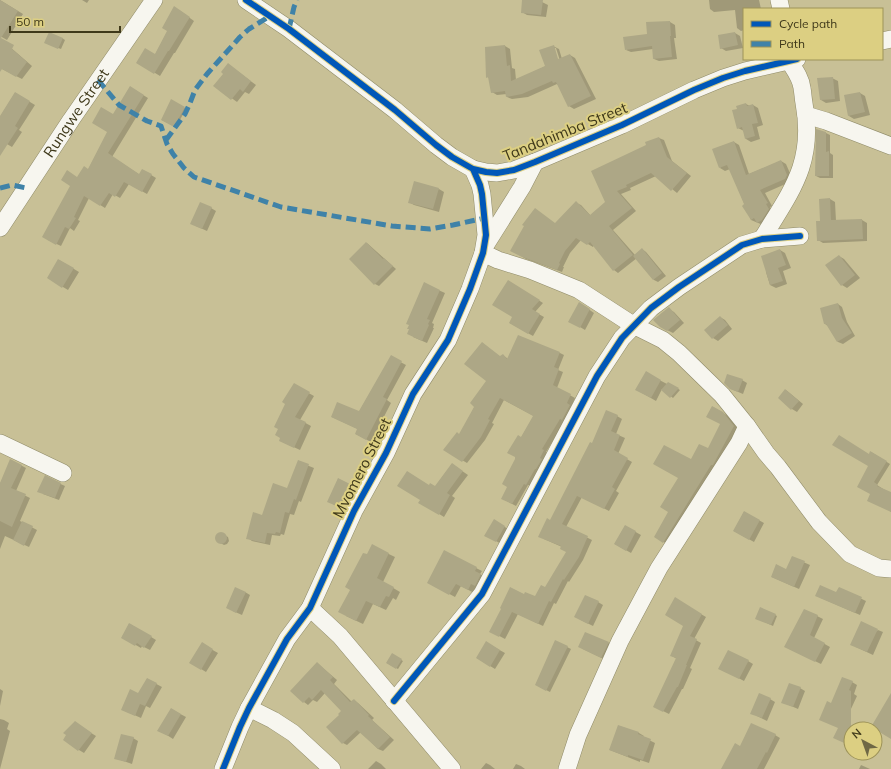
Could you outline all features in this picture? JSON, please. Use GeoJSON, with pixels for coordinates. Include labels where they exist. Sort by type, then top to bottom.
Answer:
{"type":"FeatureCollection","features":[{"type":"Feature","properties":{"kind":"street","name":"Rungwe Street"},"geometry":{"type":"LineString","coordinates":[[0,228],[71,120],[154,0]]}},
{"type":"Feature","properties":{"kind":"street","name":"Tandahimba Street"},"geometry":{"type":"LineString","coordinates":[[246,0],[289,29],[390,106],[452,157],[473,169],[486,172],[496,173],[514,170],[622,125],[722,78],[789,60]]}},
{"type":"Feature","properties":{"kind":"street"},"geometry":{"type":"LineString","coordinates":[[762,239],[789,196],[805,156],[808,136],[802,87],[798,75],[789,60]]}},
{"type":"Feature","properties":{"kind":"street"},"geometry":{"type":"LineString","coordinates":[[806,115],[826,121],[891,146]]}},
{"type":"Feature","properties":{"kind":"street"},"geometry":{"type":"LineString","coordinates":[[535,162],[484,250],[579,290],[634,325],[663,340],[679,353],[722,395],[819,522],[850,554],[879,568],[891,569]]}},
{"type":"Feature","properties":{"kind":"street","name":"Mvomero Street"},"geometry":{"type":"LineString","coordinates":[[223,769],[249,708],[287,639],[310,608],[354,511],[386,453],[413,394],[448,340],[470,289],[484,250],[486,235],[482,194],[473,169]]}},
{"type":"Feature","properties":{"kind":"street"},"geometry":{"type":"LineString","coordinates":[[394,701],[482,594],[598,376],[614,349],[634,325],[651,308],[728,252],[742,244],[762,239],[800,236]]}},
{"type":"Feature","properties":{"kind":"street"},"geometry":{"type":"LineString","coordinates":[[568,769],[578,735],[620,641],[659,568],[739,443],[747,426]]}},
{"type":"Feature","properties":{"kind":"street"},"geometry":{"type":"LineString","coordinates":[[0,443],[63,473]]}},
{"type":"Feature","properties":{"kind":"street"},"geometry":{"type":"LineString","coordinates":[[310,608],[340,636],[452,769]]}},
{"type":"Feature","properties":{"kind":"street"},"geometry":{"type":"LineString","coordinates":[[249,708],[273,720],[293,733],[332,769]]}},
{"type":"Feature","properties":{"kind":"building"},"geometry":{"type":"Polygon","coordinates":[[[0,0],[18,11],[1,38],[14,45],[12,49],[27,62],[16,77],[2,69],[0,72],[0,0]]]}},
{"type":"Feature","properties":{"kind":"building"},"geometry":{"type":"Polygon","coordinates":[[[522,0],[543,0],[541,15],[521,13],[522,0]]]}},
{"type":"Feature","properties":{"kind":"building"},"geometry":{"type":"Polygon","coordinates":[[[174,6],[190,17],[154,74],[136,63],[145,48],[155,54],[167,31],[162,28],[174,6]]]}},
{"type":"Feature","properties":{"kind":"building"},"geometry":{"type":"Polygon","coordinates":[[[670,21],[672,57],[653,59],[652,46],[625,50],[623,37],[647,34],[646,22],[670,21]]]}},
{"type":"Feature","properties":{"kind":"building"},"geometry":{"type":"Polygon","coordinates":[[[49,32],[63,38],[58,49],[44,43],[49,32]]]}},
{"type":"Feature","properties":{"kind":"building"},"geometry":{"type":"Polygon","coordinates":[[[735,32],[738,45],[720,49],[718,35],[735,32]]]}},
{"type":"Feature","properties":{"kind":"building"},"geometry":{"type":"Polygon","coordinates":[[[505,45],[507,66],[510,65],[511,81],[545,66],[539,50],[554,45],[558,59],[570,54],[591,96],[568,107],[556,82],[553,83],[552,81],[522,94],[506,97],[505,91],[491,93],[488,77],[486,78],[485,47],[505,45]]]}},
{"type":"Feature","properties":{"kind":"building"},"geometry":{"type":"Polygon","coordinates":[[[228,63],[251,81],[243,92],[240,89],[231,100],[213,86],[223,74],[221,72],[228,63]]]}},
{"type":"Feature","properties":{"kind":"building"},"geometry":{"type":"Polygon","coordinates":[[[833,77],[835,99],[820,100],[817,78],[833,77]]]}},
{"type":"Feature","properties":{"kind":"building"},"geometry":{"type":"Polygon","coordinates":[[[130,86],[144,95],[108,153],[139,174],[142,169],[152,174],[142,192],[124,182],[115,197],[109,193],[100,206],[84,196],[74,217],[76,218],[69,229],[65,227],[56,245],[42,237],[70,186],[61,180],[67,170],[77,177],[84,166],[88,169],[107,132],[92,123],[101,107],[113,114],[130,86]]]}},
{"type":"Feature","properties":{"kind":"building"},"geometry":{"type":"Polygon","coordinates":[[[15,92],[30,101],[15,126],[18,128],[0,156],[0,116],[15,92]]]}},
{"type":"Feature","properties":{"kind":"building"},"geometry":{"type":"Polygon","coordinates":[[[860,92],[865,112],[848,116],[844,95],[860,92]]]}},
{"type":"Feature","properties":{"kind":"building"},"geometry":{"type":"Polygon","coordinates":[[[171,99],[185,107],[174,127],[161,120],[171,99]]]}},
{"type":"Feature","properties":{"kind":"building"},"geometry":{"type":"Polygon","coordinates":[[[746,103],[747,106],[753,104],[758,123],[752,124],[755,136],[745,139],[742,127],[737,129],[732,110],[737,109],[736,106],[746,103]]]}},
{"type":"Feature","properties":{"kind":"building"},"geometry":{"type":"Polygon","coordinates":[[[816,129],[826,132],[826,152],[829,151],[829,176],[815,176],[816,129]]]}},
{"type":"Feature","properties":{"kind":"building"},"geometry":{"type":"Polygon","coordinates":[[[659,137],[667,157],[687,173],[671,191],[651,173],[617,191],[632,208],[609,226],[633,255],[613,271],[590,242],[587,245],[576,238],[565,251],[557,270],[510,251],[524,226],[522,225],[535,208],[555,223],[576,201],[590,215],[605,202],[591,171],[646,145],[645,142],[659,137]]]}},
{"type":"Feature","properties":{"kind":"building"},"geometry":{"type":"Polygon","coordinates":[[[734,141],[746,175],[781,160],[787,175],[785,179],[760,190],[768,203],[766,204],[769,209],[762,220],[757,223],[754,218],[751,220],[742,206],[744,204],[727,165],[719,168],[712,149],[734,141]]]}},
{"type":"Feature","properties":{"kind":"building"},"geometry":{"type":"Polygon","coordinates":[[[414,181],[439,188],[433,209],[408,203],[414,181]]]}},
{"type":"Feature","properties":{"kind":"building"},"geometry":{"type":"Polygon","coordinates":[[[830,198],[831,220],[862,219],[863,239],[817,241],[816,221],[820,221],[819,199],[830,198]]]}},
{"type":"Feature","properties":{"kind":"building"},"geometry":{"type":"Polygon","coordinates":[[[200,202],[212,207],[202,229],[190,224],[200,202]]]}},
{"type":"Feature","properties":{"kind":"building"},"geometry":{"type":"Polygon","coordinates":[[[366,242],[383,259],[384,258],[393,266],[374,285],[349,259],[366,242]]]}},
{"type":"Feature","properties":{"kind":"building"},"geometry":{"type":"Polygon","coordinates":[[[642,248],[662,273],[653,280],[633,256],[642,248]]]}},
{"type":"Feature","properties":{"kind":"building"},"geometry":{"type":"Polygon","coordinates":[[[780,249],[786,265],[778,268],[783,281],[770,285],[761,256],[780,249]]]}},
{"type":"Feature","properties":{"kind":"building"},"geometry":{"type":"Polygon","coordinates":[[[839,255],[855,275],[841,286],[825,265],[839,255]]]}},
{"type":"Feature","properties":{"kind":"building"},"geometry":{"type":"Polygon","coordinates":[[[58,259],[74,268],[62,288],[47,278],[58,259]]]}},
{"type":"Feature","properties":{"kind":"building"},"geometry":{"type":"Polygon","coordinates":[[[508,280],[540,300],[532,309],[540,314],[528,334],[509,323],[512,317],[492,305],[508,280]]]}},
{"type":"Feature","properties":{"kind":"building"},"geometry":{"type":"Polygon","coordinates":[[[424,282],[440,290],[427,319],[430,320],[429,325],[422,341],[407,334],[409,325],[406,324],[424,282]]]}},
{"type":"Feature","properties":{"kind":"building"},"geometry":{"type":"Polygon","coordinates":[[[579,302],[590,309],[580,328],[568,322],[579,302]]]}},
{"type":"Feature","properties":{"kind":"building"},"geometry":{"type":"Polygon","coordinates":[[[838,303],[842,318],[852,333],[837,342],[826,324],[824,324],[820,308],[838,303]]]}},
{"type":"Feature","properties":{"kind":"building"},"geometry":{"type":"Polygon","coordinates":[[[669,307],[680,320],[667,331],[653,320],[669,307]]]}},
{"type":"Feature","properties":{"kind":"building"},"geometry":{"type":"Polygon","coordinates":[[[720,316],[728,325],[712,339],[704,330],[720,316]]]}},
{"type":"Feature","properties":{"kind":"building"},"geometry":{"type":"Polygon","coordinates":[[[518,335],[560,352],[554,367],[559,369],[553,385],[571,394],[567,403],[570,405],[562,420],[560,419],[542,449],[544,450],[540,458],[542,459],[512,504],[501,499],[507,487],[502,484],[515,459],[515,457],[507,453],[518,435],[521,437],[533,416],[500,398],[488,419],[490,420],[481,437],[462,462],[443,450],[457,432],[459,434],[474,407],[470,403],[486,381],[464,364],[482,342],[500,356],[503,354],[507,359],[518,335]]]}},
{"type":"Feature","properties":{"kind":"building"},"geometry":{"type":"Polygon","coordinates":[[[391,355],[402,361],[383,397],[387,399],[366,440],[355,434],[357,429],[331,417],[337,402],[359,411],[391,355]]]}},
{"type":"Feature","properties":{"kind":"building"},"geometry":{"type":"Polygon","coordinates":[[[646,371],[661,380],[651,398],[635,390],[646,371]]]}},
{"type":"Feature","properties":{"kind":"building"},"geometry":{"type":"Polygon","coordinates":[[[727,374],[743,379],[738,392],[730,389],[724,383],[727,374]]]}},
{"type":"Feature","properties":{"kind":"building"},"geometry":{"type":"Polygon","coordinates":[[[668,382],[679,388],[670,398],[661,390],[668,382]]]}},
{"type":"Feature","properties":{"kind":"building"},"geometry":{"type":"Polygon","coordinates":[[[294,383],[310,392],[295,417],[306,422],[294,448],[279,441],[280,438],[275,435],[278,429],[274,427],[285,404],[282,402],[294,383]]]}},
{"type":"Feature","properties":{"kind":"building"},"geometry":{"type":"Polygon","coordinates":[[[785,389],[799,401],[791,410],[778,398],[785,389]]]}},
{"type":"Feature","properties":{"kind":"building"},"geometry":{"type":"Polygon","coordinates":[[[712,406],[723,412],[734,426],[713,465],[711,465],[663,543],[654,537],[668,512],[660,507],[678,478],[653,464],[664,445],[691,459],[699,444],[708,448],[720,424],[706,417],[712,406]]]}},
{"type":"Feature","properties":{"kind":"building"},"geometry":{"type":"Polygon","coordinates":[[[606,410],[618,415],[611,431],[620,435],[614,450],[628,458],[612,487],[615,489],[604,509],[577,496],[562,524],[588,536],[579,557],[564,580],[563,579],[551,602],[549,601],[538,624],[512,612],[499,637],[489,632],[510,587],[524,594],[525,592],[535,596],[541,585],[545,587],[566,552],[560,549],[561,546],[538,537],[547,518],[550,520],[590,442],[592,443],[606,410]]]}},
{"type":"Feature","properties":{"kind":"building"},"geometry":{"type":"Polygon","coordinates":[[[839,435],[869,454],[870,451],[887,461],[874,482],[878,485],[877,486],[891,492],[891,512],[867,501],[870,494],[857,487],[868,466],[832,445],[839,435]]]}},
{"type":"Feature","properties":{"kind":"building"},"geometry":{"type":"Polygon","coordinates":[[[10,459],[22,465],[11,488],[26,494],[12,527],[0,521],[0,483],[10,459]]]}},
{"type":"Feature","properties":{"kind":"building"},"geometry":{"type":"Polygon","coordinates":[[[298,460],[309,464],[296,500],[294,499],[289,513],[285,512],[280,533],[267,533],[265,543],[246,539],[253,512],[262,515],[273,483],[287,488],[298,460]]]}},
{"type":"Feature","properties":{"kind":"building"},"geometry":{"type":"Polygon","coordinates":[[[452,463],[463,471],[447,493],[450,495],[439,515],[418,503],[420,500],[397,486],[407,471],[429,485],[430,483],[435,486],[452,463]]]}},
{"type":"Feature","properties":{"kind":"building"},"geometry":{"type":"Polygon","coordinates":[[[45,475],[61,483],[55,498],[37,492],[45,475]]]}},
{"type":"Feature","properties":{"kind":"building"},"geometry":{"type":"Polygon","coordinates":[[[338,478],[350,484],[339,507],[327,502],[338,478]]]}},
{"type":"Feature","properties":{"kind":"building"},"geometry":{"type":"Polygon","coordinates":[[[744,511],[760,520],[749,540],[733,531],[744,511]]]}},
{"type":"Feature","properties":{"kind":"building"},"geometry":{"type":"Polygon","coordinates":[[[494,519],[505,526],[496,542],[484,536],[494,519]]]}},
{"type":"Feature","properties":{"kind":"building"},"geometry":{"type":"Polygon","coordinates":[[[22,521],[33,526],[24,546],[13,540],[22,521]]]}},
{"type":"Feature","properties":{"kind":"building"},"geometry":{"type":"Polygon","coordinates":[[[625,525],[636,531],[626,551],[614,544],[625,525]]]}},
{"type":"Feature","properties":{"kind":"building"},"geometry":{"type":"Polygon","coordinates":[[[219,532],[223,532],[227,538],[223,544],[219,544],[215,540],[215,536],[219,532]]]}},
{"type":"Feature","properties":{"kind":"building"},"geometry":{"type":"Polygon","coordinates":[[[372,544],[389,553],[377,578],[394,587],[389,597],[386,596],[380,607],[366,601],[356,621],[338,612],[350,590],[345,587],[363,553],[367,554],[372,544]]]}},
{"type":"Feature","properties":{"kind":"building"},"geometry":{"type":"Polygon","coordinates":[[[444,550],[477,567],[475,571],[481,574],[475,586],[471,584],[468,590],[456,584],[449,595],[427,583],[444,550]]]}},
{"type":"Feature","properties":{"kind":"building"},"geometry":{"type":"Polygon","coordinates":[[[792,556],[805,561],[794,587],[771,577],[776,564],[786,569],[792,556]]]}},
{"type":"Feature","properties":{"kind":"building"},"geometry":{"type":"Polygon","coordinates":[[[820,585],[836,592],[839,587],[862,597],[855,613],[815,596],[820,585]]]}},
{"type":"Feature","properties":{"kind":"building"},"geometry":{"type":"Polygon","coordinates":[[[235,587],[246,592],[236,613],[226,608],[235,587]]]}},
{"type":"Feature","properties":{"kind":"building"},"geometry":{"type":"Polygon","coordinates":[[[585,595],[599,601],[588,624],[574,617],[585,595]]]}},
{"type":"Feature","properties":{"kind":"building"},"geometry":{"type":"Polygon","coordinates":[[[675,597],[702,614],[690,636],[697,639],[687,665],[678,687],[663,712],[653,707],[676,658],[670,656],[683,626],[665,615],[675,597]]]}},
{"type":"Feature","properties":{"kind":"building"},"geometry":{"type":"Polygon","coordinates":[[[760,607],[776,614],[771,625],[755,619],[760,607]]]}},
{"type":"Feature","properties":{"kind":"building"},"geometry":{"type":"Polygon","coordinates":[[[804,609],[818,615],[810,635],[825,643],[815,662],[784,647],[804,609]]]}},
{"type":"Feature","properties":{"kind":"building"},"geometry":{"type":"Polygon","coordinates":[[[861,621],[878,629],[867,652],[850,645],[861,621]]]}},
{"type":"Feature","properties":{"kind":"building"},"geometry":{"type":"Polygon","coordinates":[[[129,623],[152,636],[144,648],[137,643],[135,646],[121,638],[129,623]]]}},
{"type":"Feature","properties":{"kind":"building"},"geometry":{"type":"Polygon","coordinates":[[[585,632],[609,642],[601,658],[578,647],[585,632]]]}},
{"type":"Feature","properties":{"kind":"building"},"geometry":{"type":"Polygon","coordinates":[[[555,640],[568,646],[546,691],[535,685],[555,640]]]}},
{"type":"Feature","properties":{"kind":"building"},"geometry":{"type":"Polygon","coordinates":[[[486,641],[500,650],[490,667],[476,658],[486,641]]]}},
{"type":"Feature","properties":{"kind":"building"},"geometry":{"type":"Polygon","coordinates":[[[202,642],[213,649],[201,670],[189,663],[202,642]]]}},
{"type":"Feature","properties":{"kind":"building"},"geometry":{"type":"Polygon","coordinates":[[[728,650],[749,660],[739,679],[718,669],[728,650]]]}},
{"type":"Feature","properties":{"kind":"building"},"geometry":{"type":"Polygon","coordinates":[[[392,653],[402,659],[396,669],[386,663],[392,653]]]}},
{"type":"Feature","properties":{"kind":"building"},"geometry":{"type":"Polygon","coordinates":[[[317,662],[333,677],[330,680],[350,702],[354,699],[369,715],[368,716],[390,737],[378,749],[357,730],[342,744],[326,727],[339,715],[338,714],[341,711],[321,690],[312,700],[309,697],[303,703],[290,691],[317,662]]]}},
{"type":"Feature","properties":{"kind":"building"},"geometry":{"type":"Polygon","coordinates":[[[842,677],[853,681],[849,690],[851,691],[851,721],[843,721],[843,742],[833,738],[838,728],[819,720],[827,701],[831,703],[842,677]]]}},
{"type":"Feature","properties":{"kind":"building"},"geometry":{"type":"Polygon","coordinates":[[[147,678],[157,683],[145,706],[140,704],[135,716],[121,710],[130,689],[138,693],[147,678]]]}},
{"type":"Feature","properties":{"kind":"building"},"geometry":{"type":"Polygon","coordinates":[[[789,683],[801,687],[793,707],[781,703],[789,683]]]}},
{"type":"Feature","properties":{"kind":"building"},"geometry":{"type":"Polygon","coordinates":[[[759,693],[771,698],[762,718],[750,714],[759,693]]]}},
{"type":"Feature","properties":{"kind":"building"},"geometry":{"type":"Polygon","coordinates":[[[891,693],[891,739],[883,734],[883,721],[875,721],[891,693]]]}},
{"type":"Feature","properties":{"kind":"building"},"geometry":{"type":"Polygon","coordinates":[[[171,708],[181,714],[168,736],[157,731],[171,708]]]}},
{"type":"Feature","properties":{"kind":"building"},"geometry":{"type":"Polygon","coordinates":[[[75,721],[92,733],[78,751],[63,740],[66,735],[63,733],[75,721]]]}},
{"type":"Feature","properties":{"kind":"building"},"geometry":{"type":"Polygon","coordinates":[[[751,723],[776,734],[757,769],[721,769],[735,743],[740,746],[751,723]]]}},
{"type":"Feature","properties":{"kind":"building"},"geometry":{"type":"Polygon","coordinates":[[[618,725],[639,732],[638,734],[651,739],[643,760],[628,755],[628,757],[609,750],[618,725]]]}},
{"type":"Feature","properties":{"kind":"building"},"geometry":{"type":"Polygon","coordinates":[[[121,734],[134,737],[126,762],[114,759],[121,734]]]}},
{"type":"Feature","properties":{"kind":"marked path"},"geometry":{"type":"LineString","coordinates":[[289,29],[297,0]]}},
{"type":"Feature","properties":{"kind":"marked path"},"geometry":{"type":"LineString","coordinates":[[166,140],[185,114],[195,90],[207,74],[240,37],[249,29],[270,16]]}},
{"type":"Feature","properties":{"kind":"marked path"},"geometry":{"type":"LineString","coordinates":[[98,80],[119,105],[147,121],[161,126],[167,144],[173,154],[184,168],[194,177],[281,207],[392,226],[430,229],[485,218]]}},
{"type":"Feature","properties":{"kind":"marked path"},"geometry":{"type":"LineString","coordinates":[[0,188],[12,185],[26,188]]}},
{"type":"Feature","properties":{"kind":"cycle path"},"geometry":{"type":"LineString","coordinates":[[246,0],[289,29],[395,110],[452,157],[473,169],[486,172],[497,173],[514,170],[622,125],[694,90],[723,78],[745,71],[793,60]]}},
{"type":"Feature","properties":{"kind":"cycle path"},"geometry":{"type":"LineString","coordinates":[[223,769],[249,708],[287,639],[310,608],[354,511],[386,453],[413,394],[448,340],[470,289],[483,253],[486,235],[482,194],[473,169]]}},
{"type":"Feature","properties":{"kind":"cycle path"},"geometry":{"type":"LineString","coordinates":[[394,701],[482,594],[597,376],[622,338],[651,308],[679,287],[742,245],[762,239],[800,236]]}}]}
